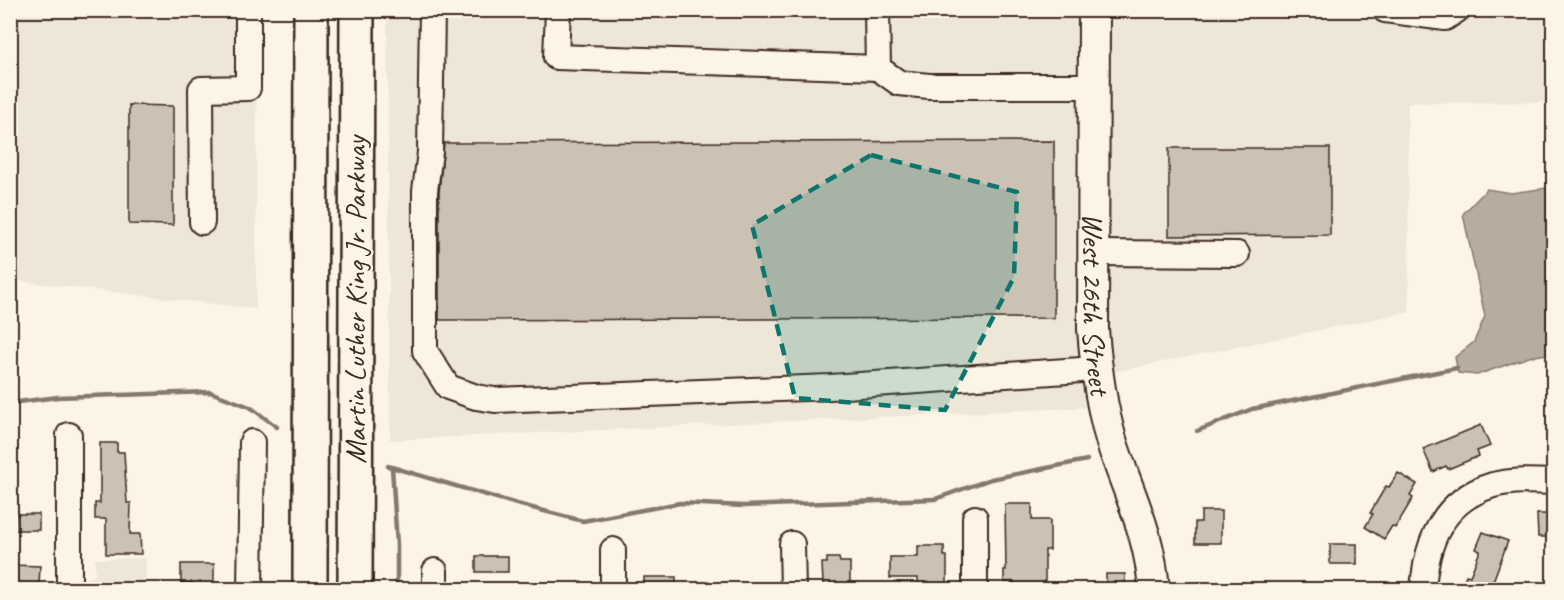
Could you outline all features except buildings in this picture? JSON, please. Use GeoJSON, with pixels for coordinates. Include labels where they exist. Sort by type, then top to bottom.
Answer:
{"type":"FeatureCollection","features":[{"type":"Feature","properties":{"kind":"highway","name":"Martin Luther King Jr. Parkway"},"geometry":{"type":"LineString","coordinates":[[309,590],[311,10]]}},
{"type":"Feature","properties":{"kind":"highway","name":"Martin Luther King Jr. Parkway"},"geometry":{"type":"LineString","coordinates":[[355,590],[357,10]]}},
{"type":"Feature","properties":{"kind":"main road","name":"West 26th Street"},"geometry":{"type":"LineString","coordinates":[[1094,10],[1093,329],[1096,369],[1112,443],[1145,535],[1154,590]]}},
{"type":"Feature","properties":{"kind":"street"},"geometry":{"type":"LineString","coordinates":[[202,222],[201,89],[248,88],[248,10]]}},
{"type":"Feature","properties":{"kind":"street"},"geometry":{"type":"LineString","coordinates":[[432,10],[430,152],[425,191],[425,351],[448,387],[495,400],[830,387],[1096,369]]}},
{"type":"Feature","properties":{"kind":"street"},"geometry":{"type":"LineString","coordinates":[[558,10],[556,57],[878,68],[899,82],[929,86],[1093,86]]}},
{"type":"Feature","properties":{"kind":"street"},"geometry":{"type":"LineString","coordinates":[[876,10],[878,68]]}},
{"type":"Feature","properties":{"kind":"street"},"geometry":{"type":"LineString","coordinates":[[1385,10],[1445,18],[1457,10]]}},
{"type":"Feature","properties":{"kind":"street"},"geometry":{"type":"LineString","coordinates":[[1093,253],[1237,254]]}},
{"type":"Feature","properties":{"kind":"street"},"geometry":{"type":"LineString","coordinates":[[69,435],[69,590]]}},
{"type":"Feature","properties":{"kind":"street"},"geometry":{"type":"LineString","coordinates":[[250,590],[252,442]]}},
{"type":"Feature","properties":{"kind":"street"},"geometry":{"type":"LineString","coordinates":[[1423,590],[1425,563],[1431,543],[1447,515],[1464,500],[1493,485],[1514,481],[1554,482]]}},
{"type":"Feature","properties":{"kind":"street"},"geometry":{"type":"LineString","coordinates":[[975,518],[975,590]]}},
{"type":"Feature","properties":{"kind":"street"},"geometry":{"type":"LineString","coordinates":[[792,544],[793,590]]}},
{"type":"Feature","properties":{"kind":"street"},"geometry":{"type":"LineString","coordinates":[[613,550],[613,590]]}},
{"type":"Feature","properties":{"kind":"highlighted area"},"geometry":{"type":"Polygon","coordinates":[[[871,155],[1017,192],[1014,277],[945,410],[795,398],[752,225],[871,155]]]}},
{"type":"Feature","properties":{"kind":"shaded area"},"geometry":{"type":"Polygon","coordinates":[[[11,11],[257,11],[256,309],[11,280],[11,11]]]}},
{"type":"Feature","properties":{"kind":"shaded area"},"geometry":{"type":"Polygon","coordinates":[[[387,11],[1077,11],[1075,262],[1080,356],[1093,407],[390,440],[387,11]]]}},
{"type":"Feature","properties":{"kind":"shaded area"},"geometry":{"type":"Polygon","coordinates":[[[1108,11],[1553,11],[1553,102],[1408,103],[1409,312],[1108,373],[1106,332],[1108,11]]]}},
{"type":"Feature","properties":{"kind":"shaded area"},"geometry":{"type":"Polygon","coordinates":[[[1553,187],[1553,353],[1529,357],[1477,375],[1458,373],[1455,357],[1474,342],[1485,316],[1463,214],[1487,189],[1511,193],[1553,187]]]}},
{"type":"Feature","properties":{"kind":"shaded area"},"geometry":{"type":"Polygon","coordinates":[[[146,558],[145,589],[88,589],[88,577],[95,576],[95,559],[146,558]]]}},
{"type":"Feature","properties":{"kind":"waterway"},"geometry":{"type":"LineString","coordinates":[[1197,431],[1252,409],[1457,368]]}},
{"type":"Feature","properties":{"kind":"waterway"},"geometry":{"type":"LineString","coordinates":[[10,403],[58,397],[210,392],[250,407],[277,427]]}},
{"type":"Feature","properties":{"kind":"waterway"},"geometry":{"type":"LineString","coordinates":[[388,466],[583,521],[680,503],[744,506],[935,499],[991,479],[1087,460]]}},
{"type":"Feature","properties":{"kind":"waterway"},"geometry":{"type":"LineString","coordinates":[[392,467],[397,545],[397,590]]}}]}
